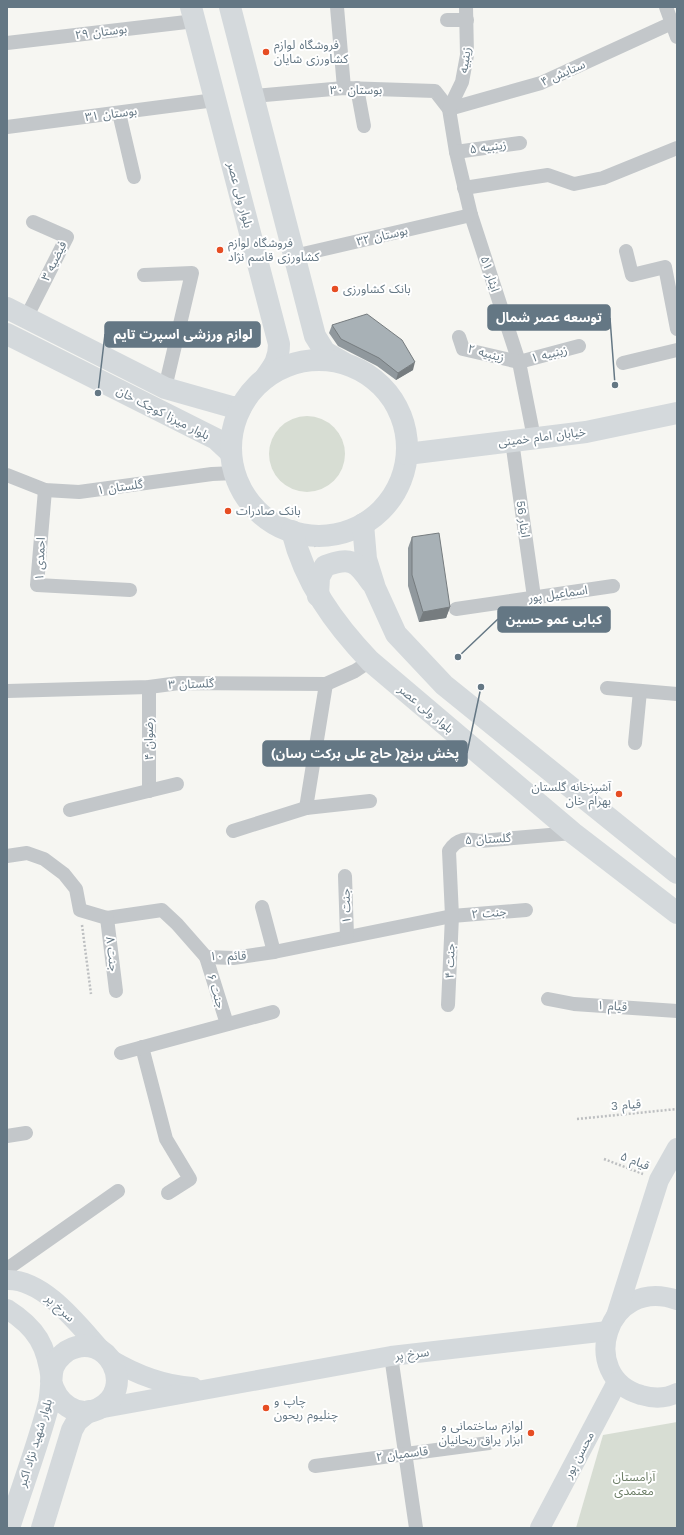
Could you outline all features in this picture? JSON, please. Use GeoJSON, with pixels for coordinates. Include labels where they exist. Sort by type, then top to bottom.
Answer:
{"type":"FeatureCollection","features":[{"type":"Feature","properties":{"kind":"main road"},"geometry":{"type":"LineString","coordinates":[[230,7],[315,336],[326,352],[368,375],[391,397],[404,427],[407,454],[403,474],[397,489],[383,508],[363,527],[330,535],[306,535],[295,542],[254,508],[241,488],[233,463],[233,430],[241,407],[254,388],[263,380],[283,368],[303,362],[323,360],[346,364]]}},
{"type":"Feature","properties":{"kind":"main road","name":"بلوار ولی عصر"},"geometry":{"type":"LineString","coordinates":[[193,14],[279,344],[279,355],[277,361],[263,380]]}},
{"type":"Feature","properties":{"kind":"main road","name":"بلوار میرزا کوچک خان"},"geometry":{"type":"LineString","coordinates":[[7,308],[164,388],[232,408],[241,407]]}},
{"type":"Feature","properties":{"kind":"main road","name":"بلوار میرزا کوچک خان"},"geometry":{"type":"LineString","coordinates":[[7,334],[216,439],[233,463]]}},
{"type":"Feature","properties":{"kind":"main road","name":"خیابان امام خمینی"},"geometry":{"type":"LineString","coordinates":[[407,454],[586,432],[677,413]]}},
{"type":"Feature","properties":{"kind":"main road"},"geometry":{"type":"LineString","coordinates":[[363,527],[366,559],[375,588],[396,634],[444,685],[677,873]]}},
{"type":"Feature","properties":{"kind":"main road","name":"بلوار ولی عصر"},"geometry":{"type":"LineString","coordinates":[[295,542],[307,576],[318,596],[347,636],[370,661],[573,833],[677,913]]}},
{"type":"Feature","properties":{"kind":"main road"},"geometry":{"type":"LineString","coordinates":[[318,596],[319,577],[325,566],[341,560],[353,562],[362,569],[375,588]]}},
{"type":"Feature","properties":{"kind":"main road"},"geometry":{"type":"LineString","coordinates":[[677,1148],[659,1180],[612,1323],[606,1353],[610,1369],[618,1382],[634,1393],[651,1398],[669,1397],[677,1393]]}},
{"type":"Feature","properties":{"kind":"main road","name":"سرخ پر"},"geometry":{"type":"LineString","coordinates":[[7,1280],[24,1283],[37,1288],[49,1296],[68,1313],[107,1355],[137,1373],[171,1384],[217,1387]]}},
{"type":"Feature","properties":{"kind":"main road"},"geometry":{"type":"LineString","coordinates":[[612,1323],[634,1301],[648,1296],[662,1296],[677,1300]]}},
{"type":"Feature","properties":{"kind":"main road"},"geometry":{"type":"LineString","coordinates":[[7,1309],[30,1326],[38,1336],[47,1354],[57,1398],[64,1404],[80,1411],[94,1410]]}},
{"type":"Feature","properties":{"kind":"main road","name":"سرخ پر"},"geometry":{"type":"LineString","coordinates":[[94,1410],[391,1356],[612,1323]]}},
{"type":"Feature","properties":{"kind":"main road"},"geometry":{"type":"LineString","coordinates":[[42,1528],[72,1430],[77,1421],[106,1404],[116,1389],[117,1378],[115,1368],[107,1355],[94,1347],[83,1346],[73,1348],[64,1353],[57,1361],[53,1370],[52,1381]]}},
{"type":"Feature","properties":{"kind":"main road","name":"بلوار شهید نژاد اکبر"},"geometry":{"type":"LineString","coordinates":[[9,1528],[48,1404],[52,1381]]}},
{"type":"Feature","properties":{"kind":"main road","name":"محسن پور"},"geometry":{"type":"LineString","coordinates":[[540,1528],[618,1382]]}},
{"type":"Feature","properties":{"kind":"street"},"geometry":{"type":"LineString","coordinates":[[337,7],[351,88],[364,126]]}},
{"type":"Feature","properties":{"kind":"street"},"geometry":{"type":"LineString","coordinates":[[666,7],[677,37]]}},
{"type":"Feature","properties":{"kind":"street"},"geometry":{"type":"LineString","coordinates":[[447,20],[467,13]]}},
{"type":"Feature","properties":{"kind":"street","name":"زینبیه"},"geometry":{"type":"LineString","coordinates":[[449,109],[462,82],[468,55],[467,13]]}},
{"type":"Feature","properties":{"kind":"street","name":"بوستان ۲۹"},"geometry":{"type":"LineString","coordinates":[[7,43],[193,14]]}},
{"type":"Feature","properties":{"kind":"street","name":"ستایش ۴"},"geometry":{"type":"LineString","coordinates":[[449,109],[541,83],[672,23]]}},
{"type":"Feature","properties":{"kind":"street","name":"بوستان ۳۰"},"geometry":{"type":"LineString","coordinates":[[253,96],[351,88],[435,91],[449,109]]}},
{"type":"Feature","properties":{"kind":"street","name":"بوستان ۳۱"},"geometry":{"type":"LineString","coordinates":[[7,127],[215,100]]}},
{"type":"Feature","properties":{"kind":"street","name":"ایثار ۵۱"},"geometry":{"type":"LineString","coordinates":[[449,109],[464,188],[471,215],[519,362],[534,438]]}},
{"type":"Feature","properties":{"kind":"street"},"geometry":{"type":"LineString","coordinates":[[120,113],[134,177]]}},
{"type":"Feature","properties":{"kind":"street","name":"زینبیه ۵"},"geometry":{"type":"LineString","coordinates":[[456,152],[520,143]]}},
{"type":"Feature","properties":{"kind":"street"},"geometry":{"type":"LineString","coordinates":[[464,188],[548,175],[574,184],[603,178],[677,148]]}},
{"type":"Feature","properties":{"kind":"street","name":"بوستان ۳۲"},"geometry":{"type":"LineString","coordinates":[[294,256],[471,215]]}},
{"type":"Feature","properties":{"kind":"street","name":"فیضیه ۳"},"geometry":{"type":"LineString","coordinates":[[26,318],[66,237],[33,222]]}},
{"type":"Feature","properties":{"kind":"street"},"geometry":{"type":"LineString","coordinates":[[626,251],[632,275],[665,267],[677,329]]}},
{"type":"Feature","properties":{"kind":"street"},"geometry":{"type":"LineString","coordinates":[[144,275],[192,273],[164,388]]}},
{"type":"Feature","properties":{"kind":"street","name":"زینبیه ۲"},"geometry":{"type":"LineString","coordinates":[[459,337],[463,349],[519,362]]}},
{"type":"Feature","properties":{"kind":"street","name":"زینبیه ۱"},"geometry":{"type":"LineString","coordinates":[[519,362],[579,346]]}},
{"type":"Feature","properties":{"kind":"street"},"geometry":{"type":"LineString","coordinates":[[623,363],[677,350]]}},
{"type":"Feature","properties":{"kind":"street","name":"ایثار 56"},"geometry":{"type":"LineString","coordinates":[[512,441],[534,597]]}},
{"type":"Feature","properties":{"kind":"street","name":"گلستان ۱"},"geometry":{"type":"LineString","coordinates":[[7,475],[45,490],[79,492],[212,474],[233,463]]}},
{"type":"Feature","properties":{"kind":"street","name":"احمدی ۱"},"geometry":{"type":"LineString","coordinates":[[45,490],[37,585],[130,590]]}},
{"type":"Feature","properties":{"kind":"street","name":"اسماعیل پور"},"geometry":{"type":"LineString","coordinates":[[456,608],[613,586]]}},
{"type":"Feature","properties":{"kind":"street","name":"گلستان ۳"},"geometry":{"type":"LineString","coordinates":[[7,690],[149,687],[186,683],[326,684],[355,671],[370,661]]}},
{"type":"Feature","properties":{"kind":"street"},"geometry":{"type":"LineString","coordinates":[[306,808],[326,684]]}},
{"type":"Feature","properties":{"kind":"street","name":"رضوان ۴"},"geometry":{"type":"LineString","coordinates":[[149,687],[149,791]]}},
{"type":"Feature","properties":{"kind":"street"},"geometry":{"type":"LineString","coordinates":[[608,688],[677,694]]}},
{"type":"Feature","properties":{"kind":"street"},"geometry":{"type":"LineString","coordinates":[[635,742],[640,691]]}},
{"type":"Feature","properties":{"kind":"street"},"geometry":{"type":"LineString","coordinates":[[70,810],[177,784]]}},
{"type":"Feature","properties":{"kind":"street"},"geometry":{"type":"LineString","coordinates":[[233,830],[306,808],[370,801]]}},
{"type":"Feature","properties":{"kind":"street","name":"گلستان ۵"},"geometry":{"type":"LineString","coordinates":[[452,916],[450,851],[453,844],[469,838],[480,841],[573,833]]}},
{"type":"Feature","properties":{"kind":"street"},"geometry":{"type":"LineString","coordinates":[[7,856],[27,852],[44,859],[64,874],[76,889],[80,910]]}},
{"type":"Feature","properties":{"kind":"street","name":"جنت ۱"},"geometry":{"type":"LineString","coordinates":[[345,876],[347,936]]}},
{"type":"Feature","properties":{"kind":"street"},"geometry":{"type":"LineString","coordinates":[[262,907],[274,952]]}},
{"type":"Feature","properties":{"kind":"street","name":"قائم ۱۰"},"geometry":{"type":"LineString","coordinates":[[80,910],[107,918],[162,910],[178,924],[206,958],[233,958],[274,952],[347,936],[452,916]]}},
{"type":"Feature","properties":{"kind":"street","name":"جنت ۲"},"geometry":{"type":"LineString","coordinates":[[452,916],[526,910]]}},
{"type":"Feature","properties":{"kind":"street","name":"جنت ۴"},"geometry":{"type":"LineString","coordinates":[[448,1005],[452,916]]}},
{"type":"Feature","properties":{"kind":"street","name":"جنت ۸"},"geometry":{"type":"LineString","coordinates":[[107,918],[116,991]]}},
{"type":"Feature","properties":{"kind":"street","name":"جنت ۶"},"geometry":{"type":"LineString","coordinates":[[206,958],[227,1024]]}},
{"type":"Feature","properties":{"kind":"street","name":"قیام ۱"},"geometry":{"type":"LineString","coordinates":[[548,999],[574,1004],[677,1011]]}},
{"type":"Feature","properties":{"kind":"street"},"geometry":{"type":"LineString","coordinates":[[121,1053],[272,1012]]}},
{"type":"Feature","properties":{"kind":"street"},"geometry":{"type":"LineString","coordinates":[[142,1047],[166,1139],[190,1179],[168,1193]]}},
{"type":"Feature","properties":{"kind":"street"},"geometry":{"type":"LineString","coordinates":[[7,1136],[26,1133]]}},
{"type":"Feature","properties":{"kind":"street"},"geometry":{"type":"LineString","coordinates":[[7,1269],[118,1191]]}},
{"type":"Feature","properties":{"kind":"street"},"geometry":{"type":"LineString","coordinates":[[391,1356],[416,1528]]}},
{"type":"Feature","properties":{"kind":"street","name":"قاسمیان ۲"},"geometry":{"type":"LineString","coordinates":[[315,1466],[489,1443]]}},
{"type":"Feature","properties":{"kind":"path"},"geometry":{"type":"LineString","coordinates":[[295,542],[363,527]]}},
{"type":"Feature","properties":{"kind":"path"},"geometry":{"type":"LineString","coordinates":[[80,910],[91,994]]}},
{"type":"Feature","properties":{"kind":"path","name":"قیام 3"},"geometry":{"type":"LineString","coordinates":[[577,1118],[677,1109]]}},
{"type":"Feature","properties":{"kind":"path","name":"قیام ۵"},"geometry":{"type":"LineString","coordinates":[[604,1160],[659,1180]]}},
{"type":"Feature","properties":{"kind":"green space"},"geometry":{"type":"Polygon","coordinates":[[[307,416],[322,419],[334,427],[342,439],[345,454],[342,469],[334,481],[322,489],[307,492],[292,489],[280,481],[272,469],[269,454],[272,439],[280,427],[292,419],[307,416]]]}},
{"type":"Feature","properties":{"kind":"green space","name":"آرامستان معتمدی"},"geometry":{"type":"Polygon","coordinates":[[[677,1422],[677,1528],[576,1528],[603,1435],[677,1422]]]}},
{"type":"Feature","properties":{"kind":"building"},"geometry":{"type":"Polygon","coordinates":[[[367,314],[402,340],[415,362],[398,373],[379,358],[341,339],[332,325],[367,314]]]}},
{"type":"Feature","properties":{"kind":"building"},"geometry":{"type":"Polygon","coordinates":[[[439,533],[450,607],[423,612],[412,575],[412,537],[439,533]]]}},
{"type":"Feature","properties":{"kind":"place","name":"فروشگاه لوازم کشاورزی شایان"},"geometry":{"type":"Point","coordinates":[266,52]}},
{"type":"Feature","properties":{"kind":"place","name":"فروشگاه لوازم کشاورزی قاسم نژاد"},"geometry":{"type":"Point","coordinates":[220,250]}},
{"type":"Feature","properties":{"kind":"place","name":"بانک کشاورزی"},"geometry":{"type":"Point","coordinates":[335,289]}},
{"type":"Feature","properties":{"kind":"place","name":"توسعه عصر شمال"},"geometry":{"type":"Point","coordinates":[615,385]}},
{"type":"Feature","properties":{"kind":"place","name":"لوازم ورزشی اسپرت تایم"},"geometry":{"type":"Point","coordinates":[98,393]}},
{"type":"Feature","properties":{"kind":"place","name":"بانک صادرات"},"geometry":{"type":"Point","coordinates":[228,511]}},
{"type":"Feature","properties":{"kind":"place","name":"کبابی عمو حسین"},"geometry":{"type":"Point","coordinates":[458,657]}},
{"type":"Feature","properties":{"kind":"place","name":"پخش برنج( حاج علی برکت رسان)"},"geometry":{"type":"Point","coordinates":[481,687]}},
{"type":"Feature","properties":{"kind":"place","name":"آشپزخانه گلستان بهرام خان"},"geometry":{"type":"Point","coordinates":[619,794]}},
{"type":"Feature","properties":{"kind":"place","name":"چاپ و چنلیوم ریحون"},"geometry":{"type":"Point","coordinates":[266,1408]}},
{"type":"Feature","properties":{"kind":"place","name":"لوازم ساختمانی و ابزار یراق ریحانیان"},"geometry":{"type":"Point","coordinates":[531,1433]}}]}
